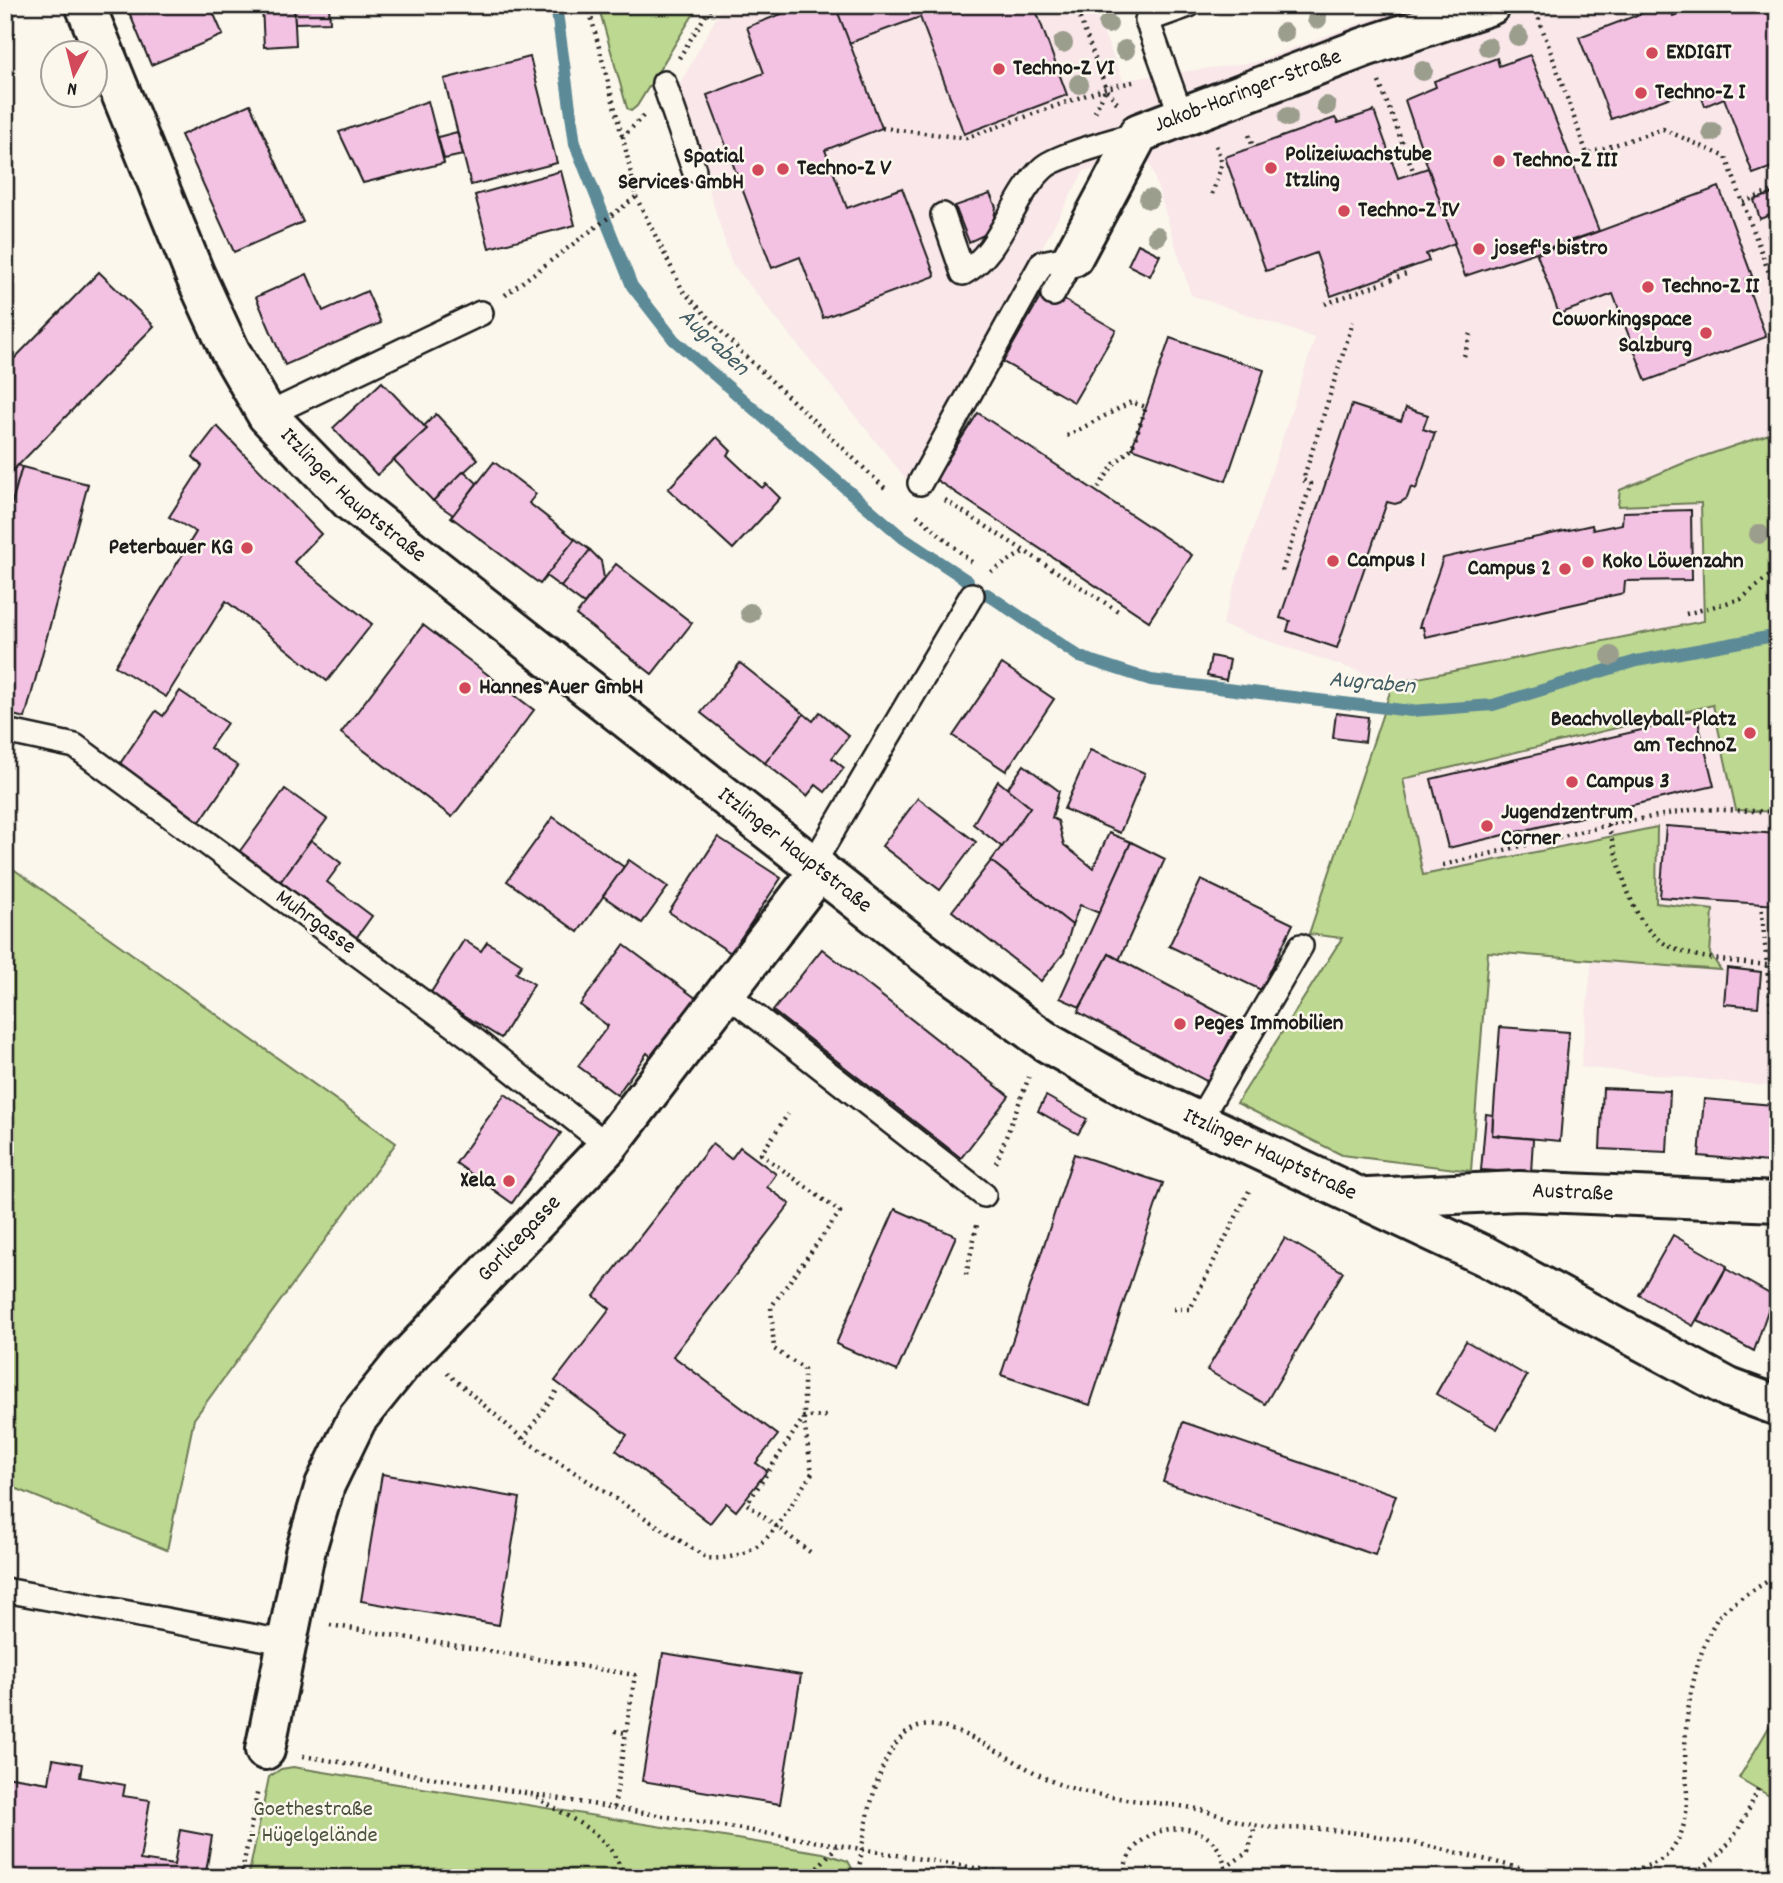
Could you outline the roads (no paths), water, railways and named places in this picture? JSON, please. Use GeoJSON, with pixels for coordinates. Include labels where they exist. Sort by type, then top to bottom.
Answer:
{"type":"FeatureCollection","features":[{"type":"Feature","properties":{"kind":"street","name":"Itzlinger Hauptstraße"},"geometry":{"type":"LineString","coordinates":[[85,5],[195,275],[230,351],[267,415],[351,502],[952,975],[1048,1043],[1131,1090],[1485,1256],[1729,1388],[1778,1406]]}},
{"type":"Feature","properties":{"kind":"street","name":"Jakob-Haringer-Straße"},"geometry":{"type":"LineString","coordinates":[[1073,257],[1139,133],[1452,12],[1491,5]]}},
{"type":"Feature","properties":{"kind":"street","name":"Gorlicegasse"},"geometry":{"type":"LineString","coordinates":[[265,1750],[305,1553],[325,1485],[357,1419],[417,1348],[608,1146],[726,993],[816,867]]}},
{"type":"Feature","properties":{"kind":"street","name":"Austraße"},"geometry":{"type":"LineString","coordinates":[[1366,1198],[1519,1191],[1778,1202]]}},
{"type":"Feature","properties":{"kind":"lane"},"geometry":{"type":"LineString","coordinates":[[1181,115],[1145,13],[1189,5]]}},
{"type":"Feature","properties":{"kind":"lane"},"geometry":{"type":"LineString","coordinates":[[664,83],[694,170]]}},
{"type":"Feature","properties":{"kind":"lane"},"geometry":{"type":"LineString","coordinates":[[943,215],[963,273],[980,264],[1023,193],[1045,166],[1139,133]]}},
{"type":"Feature","properties":{"kind":"lane"},"geometry":{"type":"LineString","coordinates":[[1053,294],[1073,257]]}},
{"type":"Feature","properties":{"kind":"lane"},"geometry":{"type":"LineString","coordinates":[[909,483],[1042,263],[1073,257]]}},
{"type":"Feature","properties":{"kind":"lane"},"geometry":{"type":"LineString","coordinates":[[267,415],[481,313]]}},
{"type":"Feature","properties":{"kind":"lane"},"geometry":{"type":"LineString","coordinates":[[816,867],[972,595]]}},
{"type":"Feature","properties":{"kind":"lane","name":"Muhrgasse"},"geometry":{"type":"LineString","coordinates":[[5,731],[75,746],[477,1042],[608,1146]]}},
{"type":"Feature","properties":{"kind":"lane"},"geometry":{"type":"LineString","coordinates":[[1198,1122],[1301,946]]}},
{"type":"Feature","properties":{"kind":"lane"},"geometry":{"type":"LineString","coordinates":[[726,993],[984,1195]]}},
{"type":"Feature","properties":{"kind":"lane"},"geometry":{"type":"LineString","coordinates":[[5,1590],[291,1631]]}},
{"type":"Feature","properties":{"kind":"waterway","name":"Augraben"},"geometry":{"type":"LineString","coordinates":[[556,5],[575,144],[632,286],[674,340],[903,538],[968,581]]}},
{"type":"Feature","properties":{"kind":"waterway","name":"Augraben"},"geometry":{"type":"LineString","coordinates":[[987,594],[1080,657],[1151,680],[1411,711],[1493,705],[1636,661],[1768,637]]}},
{"type":"Feature","properties":{"kind":"place","name":"EXDIGIT"},"geometry":{"type":"Point","coordinates":[1652,53]}},
{"type":"Feature","properties":{"kind":"place","name":"Techno-Z VI"},"geometry":{"type":"Point","coordinates":[999,69]}},
{"type":"Feature","properties":{"kind":"place","name":"Techno-Z I"},"geometry":{"type":"Point","coordinates":[1641,93]}},
{"type":"Feature","properties":{"kind":"place","name":"Techno-Z III"},"geometry":{"type":"Point","coordinates":[1499,161]}},
{"type":"Feature","properties":{"kind":"place","name":"Polizeiwachstube Itzling"},"geometry":{"type":"Point","coordinates":[1271,168]}},
{"type":"Feature","properties":{"kind":"place","name":"Techno-Z V"},"geometry":{"type":"Point","coordinates":[783,169]}},
{"type":"Feature","properties":{"kind":"place","name":"Spatial Services GmbH"},"geometry":{"type":"Point","coordinates":[758,170]}},
{"type":"Feature","properties":{"kind":"place","name":"Techno-Z IV"},"geometry":{"type":"Point","coordinates":[1344,211]}},
{"type":"Feature","properties":{"kind":"place","name":"josef's bistro"},"geometry":{"type":"Point","coordinates":[1479,249]}},
{"type":"Feature","properties":{"kind":"place","name":"Techno-Z II"},"geometry":{"type":"Point","coordinates":[1648,287]}},
{"type":"Feature","properties":{"kind":"place","name":"Coworkingspace Salzburg"},"geometry":{"type":"Point","coordinates":[1706,333]}},
{"type":"Feature","properties":{"kind":"place","name":"Peterbauer KG"},"geometry":{"type":"Point","coordinates":[247,548]}},
{"type":"Feature","properties":{"kind":"place","name":"Campus 1"},"geometry":{"type":"Point","coordinates":[1333,561]}},
{"type":"Feature","properties":{"kind":"place","name":"Koko Löwenzahn"},"geometry":{"type":"Point","coordinates":[1588,562]}},
{"type":"Feature","properties":{"kind":"place","name":"Campus 2"},"geometry":{"type":"Point","coordinates":[1565,569]}},
{"type":"Feature","properties":{"kind":"place","name":"Hannes Auer GmbH"},"geometry":{"type":"Point","coordinates":[465,688]}},
{"type":"Feature","properties":{"kind":"place","name":"Beachvolleyball-Platz am TechnoZ"},"geometry":{"type":"Point","coordinates":[1750,733]}},
{"type":"Feature","properties":{"kind":"place","name":"Campus 3"},"geometry":{"type":"Point","coordinates":[1572,782]}},
{"type":"Feature","properties":{"kind":"place","name":"Jugendzentrum Corner"},"geometry":{"type":"Point","coordinates":[1487,826]}},
{"type":"Feature","properties":{"kind":"place","name":"Peges Immobilien"},"geometry":{"type":"Point","coordinates":[1180,1024]}},
{"type":"Feature","properties":{"kind":"place","name":"Xela"},"geometry":{"type":"Point","coordinates":[509,1181]}},
{"type":"Feature","properties":{"kind":"park label","name":"Goethestraße - Hügelgelände"},"geometry":{"type":"Point","coordinates":[313,1823]}}]}
